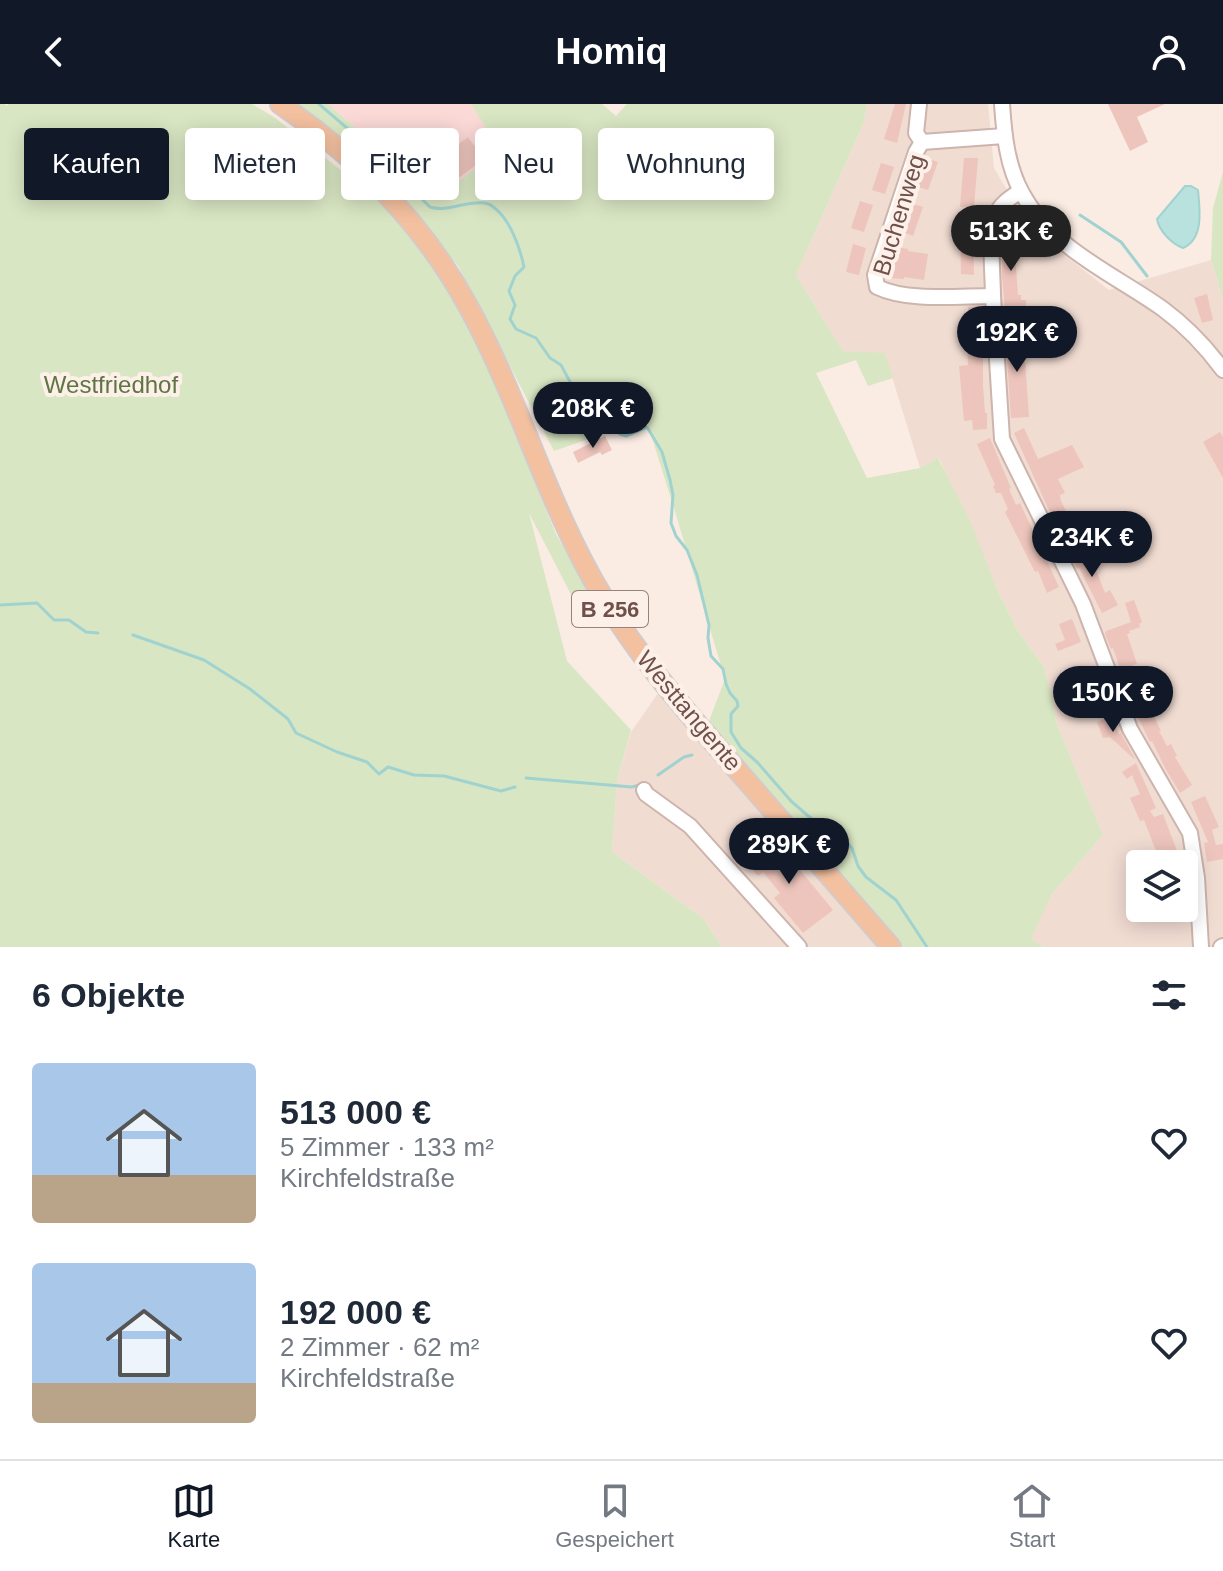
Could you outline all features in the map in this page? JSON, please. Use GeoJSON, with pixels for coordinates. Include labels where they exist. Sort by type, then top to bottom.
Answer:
{"type":"FeatureCollection","features":[{"type":"Feature","properties":{"kind":"main road","name":"Westtangente"},"geometry":{"type":"LineString","coordinates":[[280,104],[310,124],[363,170],[410,220],[439,259],[469,307],[573,543],[639,654],[891,947]]}},
{"type":"Feature","properties":{"kind":"street","name":"Buchenweg"},"geometry":{"type":"LineString","coordinates":[[919,104],[916,133],[922,142]]}},
{"type":"Feature","properties":{"kind":"street"},"geometry":{"type":"LineString","coordinates":[[1002,104],[1004,136],[1010,160],[1020,191],[1036,216],[1062,243],[1164,310],[1212,354],[1223,370]]}},
{"type":"Feature","properties":{"kind":"street","name":"Buchenweg"},"geometry":{"type":"LineString","coordinates":[[922,142],[1004,136]]}},
{"type":"Feature","properties":{"kind":"street","name":"Buchenweg"},"geometry":{"type":"LineString","coordinates":[[922,142],[875,275],[877,287],[890,294],[906,296],[993,296]]}},
{"type":"Feature","properties":{"kind":"street"},"geometry":{"type":"LineString","coordinates":[[1020,191],[997,211],[993,225],[993,296],[1002,439],[1083,604],[1130,729],[1190,833],[1197,878],[1201,947]]}},
{"type":"Feature","properties":{"kind":"street"},"geometry":{"type":"LineString","coordinates":[[644,790],[690,826],[799,947]]}},
{"type":"Feature","properties":{"kind":"shaded area"},"geometry":{"type":"Polygon","coordinates":[[[328,104],[471,104],[486,128],[475,128],[475,170],[459,181],[459,128],[356,128],[328,104]]]}},
{"type":"Feature","properties":{"kind":"shaded area"},"geometry":{"type":"Polygon","coordinates":[[[867,104],[988,104],[994,168],[1029,227],[1109,290],[1211,260],[1223,300],[1223,947],[1044,947],[1030,939],[1052,894],[1103,835],[1056,722],[1044,667],[1018,631],[939,458],[920,468],[885,354],[843,351],[796,275],[864,122],[867,104]]]}},
{"type":"Feature","properties":{"kind":"shaded area"},"geometry":{"type":"Polygon","coordinates":[[[661,689],[886,947],[722,947],[704,919],[612,852],[617,781],[631,732],[661,689]]]}},
{"type":"Feature","properties":{"kind":"green space","name":"Westfriedhof"},"geometry":{"type":"Polygon","coordinates":[[[0,104],[252,104],[288,128],[185,128],[185,200],[325,200],[325,158],[341,170],[341,200],[378,200],[397,215],[467,318],[556,534],[593,599],[579,610],[529,513],[567,661],[631,730],[617,781],[612,852],[704,919],[722,947],[0,947],[0,104]]]}},
{"type":"Feature","properties":{"kind":"green space"},"geometry":{"type":"Polygon","coordinates":[[[296,104],[328,104],[356,128],[341,128],[341,140],[296,104]]]}},
{"type":"Feature","properties":{"kind":"green space"},"geometry":{"type":"Polygon","coordinates":[[[471,104],[602,104],[616,116],[627,104],[867,104],[864,122],[796,275],[843,351],[885,353],[893,378],[868,386],[856,360],[816,373],[867,478],[920,468],[938,458],[968,516],[1018,631],[1044,667],[1056,722],[1103,835],[1052,894],[1031,939],[1044,947],[896,947],[707,726],[725,679],[646,419],[554,451],[458,266],[401,200],[459,200],[459,181],[475,169],[475,200],[582,200],[582,128],[486,128],[471,104]]]}},
{"type":"Feature","properties":{"kind":"green space"},"geometry":{"type":"Polygon","coordinates":[[[1223,172],[1223,300],[1211,260],[1213,208],[1223,172]]]}},
{"type":"Feature","properties":{"kind":"water"},"geometry":{"type":"Polygon","coordinates":[[[1185,186],[1198,190],[1200,215],[1198,231],[1190,244],[1183,248],[1167,236],[1157,219],[1185,186]]]}},
{"type":"Feature","properties":{"kind":"building"},"geometry":{"type":"Polygon","coordinates":[[[895,104],[906,104],[897,143],[884,139],[895,104]]]}},
{"type":"Feature","properties":{"kind":"building"},"geometry":{"type":"Polygon","coordinates":[[[1108,104],[1165,104],[1137,117],[1148,142],[1130,151],[1108,104]]]}},
{"type":"Feature","properties":{"kind":"building"},"geometry":{"type":"Polygon","coordinates":[[[468,137],[475,147],[475,166],[459,178],[459,144],[468,137]]]}},
{"type":"Feature","properties":{"kind":"building"},"geometry":{"type":"Polygon","coordinates":[[[925,158],[938,162],[928,190],[915,186],[925,158]]]}},
{"type":"Feature","properties":{"kind":"building"},"geometry":{"type":"Polygon","coordinates":[[[964,158],[978,158],[974,207],[960,207],[964,158]]]}},
{"type":"Feature","properties":{"kind":"building"},"geometry":{"type":"Polygon","coordinates":[[[881,163],[894,167],[885,194],[872,190],[881,163]]]}},
{"type":"Feature","properties":{"kind":"building"},"geometry":{"type":"Polygon","coordinates":[[[860,201],[873,205],[864,232],[851,228],[860,201]]]}},
{"type":"Feature","properties":{"kind":"building"},"geometry":{"type":"Polygon","coordinates":[[[910,203],[923,207],[913,236],[900,231],[910,203]]]}},
{"type":"Feature","properties":{"kind":"building"},"geometry":{"type":"Polygon","coordinates":[[[960,226],[973,226],[974,275],[961,274],[960,226]]]}},
{"type":"Feature","properties":{"kind":"building"},"geometry":{"type":"Polygon","coordinates":[[[1002,232],[1016,232],[1018,295],[1021,295],[1021,300],[1026,300],[1026,309],[1005,309],[1002,232]]]}},
{"type":"Feature","properties":{"kind":"building"},"geometry":{"type":"Polygon","coordinates":[[[853,244],[866,248],[859,275],[846,272],[853,244]]]}},
{"type":"Feature","properties":{"kind":"building"},"geometry":{"type":"Polygon","coordinates":[[[895,247],[928,254],[924,280],[890,278],[895,247]]]}},
{"type":"Feature","properties":{"kind":"building"},"geometry":{"type":"Polygon","coordinates":[[[1207,294],[1213,320],[1202,323],[1194,298],[1207,294]]]}},
{"type":"Feature","properties":{"kind":"building"},"geometry":{"type":"Polygon","coordinates":[[[982,306],[987,429],[973,430],[972,420],[964,421],[959,366],[968,365],[967,345],[960,346],[959,324],[969,323],[968,307],[982,306]]]}},
{"type":"Feature","properties":{"kind":"building"},"geometry":{"type":"Polygon","coordinates":[[[1023,331],[1029,417],[1011,418],[1005,332],[1023,331]]]}},
{"type":"Feature","properties":{"kind":"building"},"geometry":{"type":"Polygon","coordinates":[[[1024,428],[1038,459],[1072,445],[1084,467],[1058,479],[1065,493],[1060,495],[1061,501],[1071,521],[1057,528],[1014,433],[1024,428]]]}},
{"type":"Feature","properties":{"kind":"building"},"geometry":{"type":"Polygon","coordinates":[[[1220,432],[1223,437],[1223,478],[1203,442],[1220,432]]]}},
{"type":"Feature","properties":{"kind":"building"},"geometry":{"type":"Polygon","coordinates":[[[605,436],[612,450],[602,455],[600,452],[578,463],[573,452],[605,436]]]}},
{"type":"Feature","properties":{"kind":"building"},"geometry":{"type":"Polygon","coordinates":[[[990,438],[1016,505],[1020,503],[1059,587],[1047,593],[1005,512],[1008,509],[1001,493],[996,493],[977,444],[990,438]]]}},
{"type":"Feature","properties":{"kind":"building"},"geometry":{"type":"Polygon","coordinates":[[[1079,542],[1090,567],[1094,565],[1105,593],[1110,590],[1118,605],[1102,613],[1068,547],[1079,542]]]}},
{"type":"Feature","properties":{"kind":"building"},"geometry":{"type":"Polygon","coordinates":[[[1134,600],[1142,622],[1140,627],[1127,634],[1137,664],[1133,665],[1137,678],[1125,682],[1105,634],[1131,622],[1125,603],[1134,600]]]}},
{"type":"Feature","properties":{"kind":"building"},"geometry":{"type":"Polygon","coordinates":[[[1072,619],[1081,642],[1058,651],[1055,644],[1065,640],[1059,624],[1072,619]]]}},
{"type":"Feature","properties":{"kind":"building"},"geometry":{"type":"Polygon","coordinates":[[[1145,697],[1167,746],[1171,744],[1192,785],[1180,793],[1131,703],[1145,697]]]}},
{"type":"Feature","properties":{"kind":"building"},"geometry":{"type":"Polygon","coordinates":[[[1111,717],[1135,759],[1110,737],[1103,738],[1097,722],[1111,717]]]}},
{"type":"Feature","properties":{"kind":"building"},"geometry":{"type":"Polygon","coordinates":[[[1136,763],[1156,808],[1150,811],[1154,817],[1163,814],[1177,850],[1156,850],[1144,820],[1140,821],[1130,798],[1140,794],[1132,775],[1127,779],[1122,772],[1136,763]]]}},
{"type":"Feature","properties":{"kind":"building"},"geometry":{"type":"Polygon","coordinates":[[[1205,796],[1219,827],[1212,830],[1216,845],[1223,844],[1223,859],[1207,862],[1204,843],[1208,842],[1191,802],[1205,796]]]}},
{"type":"Feature","properties":{"kind":"building"},"geometry":{"type":"Polygon","coordinates":[[[769,838],[783,856],[786,853],[833,910],[803,933],[774,898],[780,893],[763,872],[758,876],[743,858],[769,838]]]}},
{"type":"Feature","properties":{"kind":"waterway"},"geometry":{"type":"LineString","coordinates":[[319,104],[430,207],[484,203],[490,204],[504,218],[517,243],[524,267],[515,276],[509,291],[515,305],[510,319],[516,329],[536,338],[550,358],[561,365],[576,393],[593,403],[604,420],[620,434],[626,436],[647,427],[662,452],[673,495],[671,523],[697,575],[709,625],[711,656],[723,669],[726,684],[737,701],[738,706],[731,714],[731,732],[741,748],[791,801],[852,848],[858,866],[866,877],[896,900],[927,947]]}},
{"type":"Feature","properties":{"kind":"waterway"},"geometry":{"type":"LineString","coordinates":[[1080,215],[1121,242],[1147,276]]}},
{"type":"Feature","properties":{"kind":"waterway"},"geometry":{"type":"LineString","coordinates":[[0,605],[37,603],[54,620],[69,620],[86,632],[98,633]]}},
{"type":"Feature","properties":{"kind":"waterway"},"geometry":{"type":"LineString","coordinates":[[133,635],[204,660],[250,689],[288,719],[296,733],[367,762],[379,774],[388,767],[414,775],[444,776],[501,791],[515,787]]}},
{"type":"Feature","properties":{"kind":"waterway"},"geometry":{"type":"LineString","coordinates":[[658,775],[692,755]]}},
{"type":"Feature","properties":{"kind":"waterway"},"geometry":{"type":"LineString","coordinates":[[526,778],[632,787],[639,785]]}}]}
